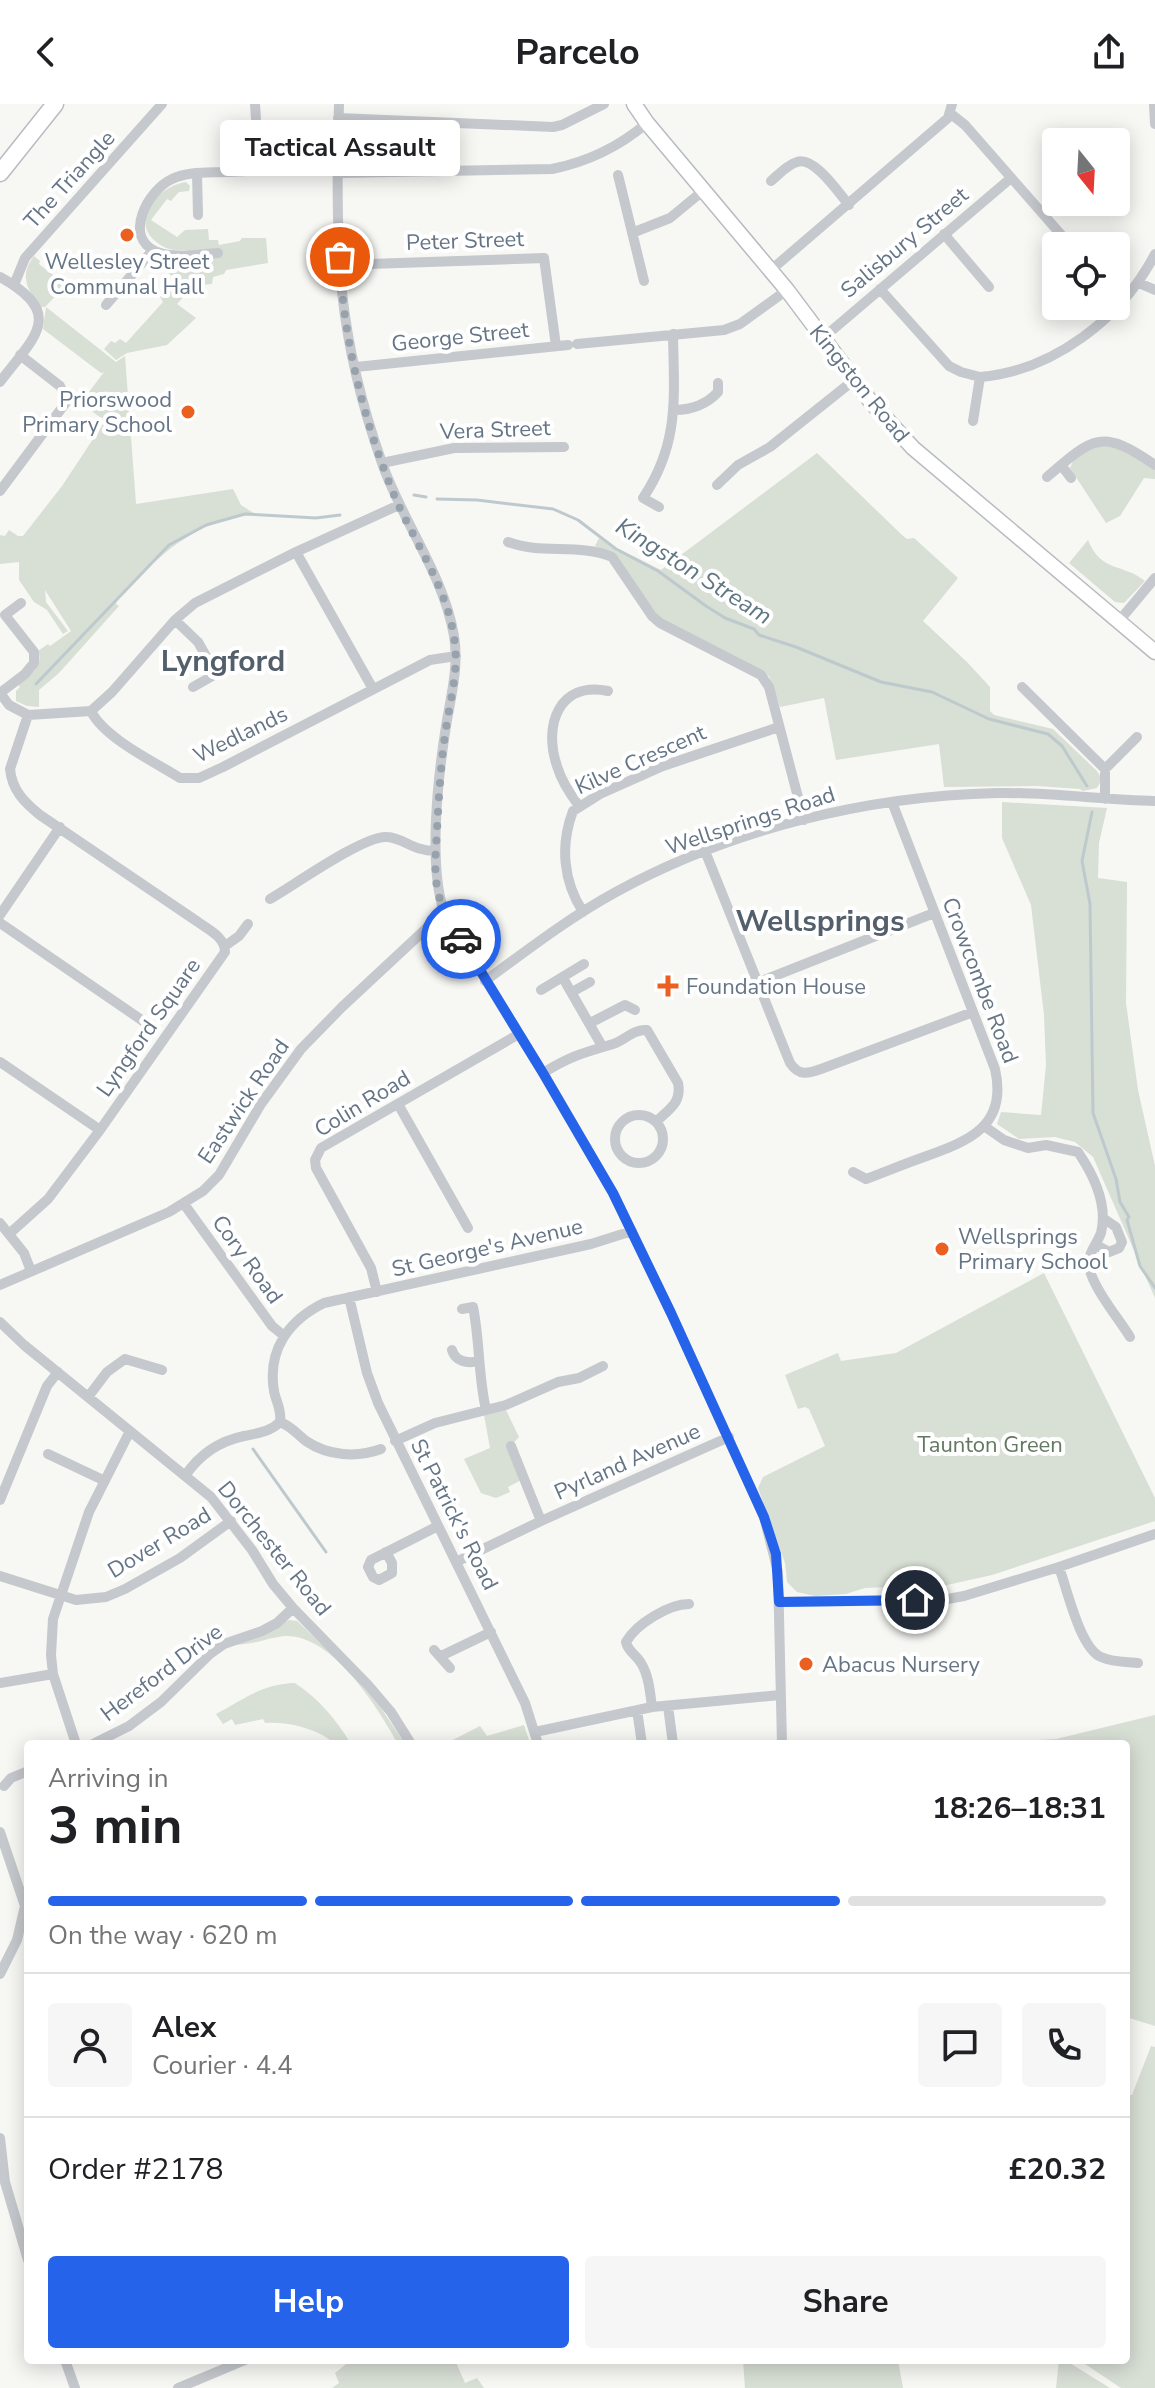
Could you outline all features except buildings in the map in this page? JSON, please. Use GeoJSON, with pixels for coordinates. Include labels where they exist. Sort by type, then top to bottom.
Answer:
{"type":"FeatureCollection","features":[{"type":"Feature","properties":{"kind":"main road"},"geometry":{"type":"LineString","coordinates":[[0,173],[6,155],[55,104]]}},
{"type":"Feature","properties":{"kind":"street","name":"The Triangle"},"geometry":{"type":"LineString","coordinates":[[14,285],[25,258],[162,104]]}},
{"type":"Feature","properties":{"kind":"street"},"geometry":{"type":"LineString","coordinates":[[255,104],[256,119]]}},
{"type":"Feature","properties":{"kind":"street"},"geometry":{"type":"LineString","coordinates":[[339,104],[340,265],[342,295],[356,367],[382,463],[450,615],[456,656],[443,748],[435,851],[436,884],[444,912],[543,1073],[632,1231],[729,1437],[771,1535],[778,1572],[782,1740]]}},
{"type":"Feature","properties":{"kind":"street"},"geometry":{"type":"LineString","coordinates":[[338,118],[553,127],[604,104]]}},
{"type":"Feature","properties":{"kind":"street"},"geometry":{"type":"LineString","coordinates":[[1154,104],[1155,124]]}},
{"type":"Feature","properties":{"kind":"street","name":"Kingston Road"},"geometry":{"type":"LineString","coordinates":[[636,106],[787,290],[854,380],[913,448],[1155,652]]}},
{"type":"Feature","properties":{"kind":"street"},"geometry":{"type":"LineString","coordinates":[[771,270],[849,205],[952,109],[1059,232]]}},
{"type":"Feature","properties":{"kind":"street"},"geometry":{"type":"LineString","coordinates":[[218,253],[205,260],[153,250],[140,226],[144,205],[167,182],[197,173],[552,169],[584,161],[632,136],[647,123]]}},
{"type":"Feature","properties":{"kind":"street"},"geometry":{"type":"LineString","coordinates":[[771,181],[792,163],[805,160],[814,164],[849,205]]}},
{"type":"Feature","properties":{"kind":"street"},"geometry":{"type":"LineString","coordinates":[[197,173],[198,215]]}},
{"type":"Feature","properties":{"kind":"street"},"geometry":{"type":"LineString","coordinates":[[618,175],[644,281]]}},
{"type":"Feature","properties":{"kind":"street","name":"Salisbury Street"},"geometry":{"type":"LineString","coordinates":[[823,338],[1011,178]]}},
{"type":"Feature","properties":{"kind":"street"},"geometry":{"type":"LineString","coordinates":[[632,233],[670,218],[704,190]]}},
{"type":"Feature","properties":{"kind":"street"},"geometry":{"type":"LineString","coordinates":[[944,234],[989,287]]}},
{"type":"Feature","properties":{"kind":"street"},"geometry":{"type":"LineString","coordinates":[[106,305],[153,250]]}},
{"type":"Feature","properties":{"kind":"street"},"geometry":{"type":"LineString","coordinates":[[1130,291],[1139,283],[1155,254]]}},
{"type":"Feature","properties":{"kind":"street","name":"Peter Street"},"geometry":{"type":"LineString","coordinates":[[340,265],[544,258],[556,346]]}},
{"type":"Feature","properties":{"kind":"street"},"geometry":{"type":"LineString","coordinates":[[0,382],[38,331],[39,319],[36,305],[14,285],[1,280]]}},
{"type":"Feature","properties":{"kind":"street"},"geometry":{"type":"LineString","coordinates":[[1139,283],[1155,290]]}},
{"type":"Feature","properties":{"kind":"street"},"geometry":{"type":"LineString","coordinates":[[880,289],[937,355],[961,372],[980,377],[1037,363],[1078,339],[1098,320]]}},
{"type":"Feature","properties":{"kind":"street","name":"George Street"},"geometry":{"type":"LineString","coordinates":[[356,367],[707,333],[732,328],[758,313],[787,290]]}},
{"type":"Feature","properties":{"kind":"street"},"geometry":{"type":"LineString","coordinates":[[659,507],[638,496],[661,463],[675,410],[673,334]]}},
{"type":"Feature","properties":{"kind":"street"},"geometry":{"type":"LineString","coordinates":[[5,491],[67,401],[60,386],[20,355]]}},
{"type":"Feature","properties":{"kind":"street"},"geometry":{"type":"LineString","coordinates":[[973,421],[980,377]]}},
{"type":"Feature","properties":{"kind":"street"},"geometry":{"type":"LineString","coordinates":[[720,477],[784,436],[854,380]]}},
{"type":"Feature","properties":{"kind":"street"},"geometry":{"type":"LineString","coordinates":[[675,410],[686,410],[713,398],[718,392],[718,383]]}},
{"type":"Feature","properties":{"kind":"street"},"geometry":{"type":"LineString","coordinates":[[1047,477],[1083,447],[1104,441],[1126,445],[1155,465]]}},
{"type":"Feature","properties":{"kind":"street","name":"Vera Street"},"geometry":{"type":"LineString","coordinates":[[382,463],[454,448],[564,447]]}},
{"type":"Feature","properties":{"kind":"street"},"geometry":{"type":"LineString","coordinates":[[1061,465],[1071,478]]}},
{"type":"Feature","properties":{"kind":"street"},"geometry":{"type":"LineString","coordinates":[[21,603],[5,615],[34,652],[34,663],[0,693],[19,713],[28,715],[91,711],[112,692],[175,620],[195,603],[399,505]]}},
{"type":"Feature","properties":{"kind":"street"},"geometry":{"type":"LineString","coordinates":[[508,542],[525,548],[589,551],[612,557],[660,623],[761,675],[769,687],[804,820]]}},
{"type":"Feature","properties":{"kind":"street"},"geometry":{"type":"LineString","coordinates":[[296,552],[373,689]]}},
{"type":"Feature","properties":{"kind":"street"},"geometry":{"type":"LineString","coordinates":[[1119,621],[1155,578]]}},
{"type":"Feature","properties":{"kind":"street"},"geometry":{"type":"LineString","coordinates":[[175,620],[221,671],[193,687]]}},
{"type":"Feature","properties":{"kind":"street","name":"Wedlands"},"geometry":{"type":"LineString","coordinates":[[91,711],[100,725],[111,733],[180,778],[190,780],[430,660],[456,656]]}},
{"type":"Feature","properties":{"kind":"street"},"geometry":{"type":"LineString","coordinates":[[579,806],[557,767],[552,738],[560,705],[578,691],[597,683],[608,691]]}},
{"type":"Feature","properties":{"kind":"street"},"geometry":{"type":"LineString","coordinates":[[1022,687],[1105,769]]}},
{"type":"Feature","properties":{"kind":"street"},"geometry":{"type":"LineString","coordinates":[[1033,716],[1042,707]]}},
{"type":"Feature","properties":{"kind":"street","name":"Lyngford Square"},"geometry":{"type":"LineString","coordinates":[[9,1234],[48,1199],[225,952],[225,946],[217,935],[27,805],[19,796],[11,777],[12,760],[28,715]]}},
{"type":"Feature","properties":{"kind":"street","name":"Kilve Crescent"},"geometry":{"type":"LineString","coordinates":[[583,912],[565,867],[570,819],[579,806],[663,766],[779,727]]}},
{"type":"Feature","properties":{"kind":"street"},"geometry":{"type":"LineString","coordinates":[[1105,799],[1105,769],[1137,737]]}},
{"type":"Feature","properties":{"kind":"street","name":"Wellsprings Road"},"geometry":{"type":"LineString","coordinates":[[485,981],[616,892],[705,851],[804,820],[892,802],[998,793],[1155,801]]}},
{"type":"Feature","properties":{"kind":"street","name":"Crowcombe Road"},"geometry":{"type":"LineString","coordinates":[[892,802],[998,1080],[997,1106],[984,1126]]}},
{"type":"Feature","properties":{"kind":"street"},"geometry":{"type":"LineString","coordinates":[[0,915],[60,827]]}},
{"type":"Feature","properties":{"kind":"street"},"geometry":{"type":"LineString","coordinates":[[270,899],[348,852],[382,837],[390,837],[416,849],[435,851]]}},
{"type":"Feature","properties":{"kind":"street"},"geometry":{"type":"LineString","coordinates":[[705,851],[794,1069],[806,1074],[973,1012]]}},
{"type":"Feature","properties":{"kind":"street","name":"Eastwick Road"},"geometry":{"type":"LineString","coordinates":[[0,1285],[184,1204],[203,1191],[219,1175],[254,1114],[301,1049],[444,912]]}},
{"type":"Feature","properties":{"kind":"street"},"geometry":{"type":"LineString","coordinates":[[759,982],[934,913]]}},
{"type":"Feature","properties":{"kind":"street"},"geometry":{"type":"LineString","coordinates":[[0,923],[146,1023]]}},
{"type":"Feature","properties":{"kind":"street","name":"Lyngford Square"},"geometry":{"type":"LineString","coordinates":[[225,946],[239,936],[248,924]]}},
{"type":"Feature","properties":{"kind":"street"},"geometry":{"type":"LineString","coordinates":[[541,990],[584,964]]}},
{"type":"Feature","properties":{"kind":"street"},"geometry":{"type":"LineString","coordinates":[[563,978],[602,1046]]}},
{"type":"Feature","properties":{"kind":"street"},"geometry":{"type":"LineString","coordinates":[[572,992],[590,982]]}},
{"type":"Feature","properties":{"kind":"street"},"geometry":{"type":"LineString","coordinates":[[133,1014],[140,1004]]}},
{"type":"Feature","properties":{"kind":"street"},"geometry":{"type":"LineString","coordinates":[[590,1023],[625,1005],[635,1010]]}},
{"type":"Feature","properties":{"kind":"street"},"geometry":{"type":"LineString","coordinates":[[543,1073],[571,1056],[615,1043],[644,1029],[651,1034],[680,1091],[675,1105],[656,1122]]}},
{"type":"Feature","properties":{"kind":"street","name":"Colin Road"},"geometry":{"type":"LineString","coordinates":[[377,1292],[371,1268],[316,1168],[315,1160],[321,1148],[519,1034]]}},
{"type":"Feature","properties":{"kind":"street","name":"Lyngford Square"},"geometry":{"type":"LineString","coordinates":[[0,1062],[100,1130]]}},
{"type":"Feature","properties":{"kind":"street"},"geometry":{"type":"LineString","coordinates":[[398,1104],[468,1228]]}},
{"type":"Feature","properties":{"kind":"street"},"geometry":{"type":"LineString","coordinates":[[634,1116],[649,1117],[656,1122],[663,1137],[659,1152],[653,1158],[638,1163],[623,1157],[618,1151],[615,1136],[621,1123],[634,1116]]}},
{"type":"Feature","properties":{"kind":"street"},"geometry":{"type":"LineString","coordinates":[[853,1172],[866,1179],[964,1142],[984,1126],[1004,1140],[1028,1148],[1046,1145],[1078,1152],[1093,1173],[1103,1218],[1096,1245],[1090,1254],[1089,1268],[1130,1337]]}},
{"type":"Feature","properties":{"kind":"street","name":"Cory Road"},"geometry":{"type":"LineString","coordinates":[[184,1204],[272,1326],[283,1335]]}},
{"type":"Feature","properties":{"kind":"street"},"geometry":{"type":"LineString","coordinates":[[1096,1245],[1109,1252],[1115,1251],[1122,1242],[1116,1227],[1103,1218]]}},
{"type":"Feature","properties":{"kind":"street"},"geometry":{"type":"LineString","coordinates":[[0,1223],[24,1253],[31,1271]]}},
{"type":"Feature","properties":{"kind":"street","name":"St George's Avenue"},"geometry":{"type":"LineString","coordinates":[[283,1335],[293,1323],[324,1303],[591,1244],[632,1231]]}},
{"type":"Feature","properties":{"kind":"street","name":"St Patrick's Road"},"geometry":{"type":"LineString","coordinates":[[349,1297],[367,1373],[395,1441],[525,1703],[537,1740]]}},
{"type":"Feature","properties":{"kind":"street"},"geometry":{"type":"LineString","coordinates":[[468,1308],[479,1335],[478,1361],[486,1410]]}},
{"type":"Feature","properties":{"kind":"street","name":"Dorchester Road"},"geometry":{"type":"LineString","coordinates":[[0,1322],[211,1497],[273,1584],[368,1685],[391,1712],[408,1740]]}},
{"type":"Feature","properties":{"kind":"street"},"geometry":{"type":"LineString","coordinates":[[185,1476],[200,1457],[220,1444],[266,1432],[280,1422],[273,1372],[283,1335]]}},
{"type":"Feature","properties":{"kind":"street"},"geometry":{"type":"LineString","coordinates":[[452,1350],[459,1360],[478,1361]]}},
{"type":"Feature","properties":{"kind":"street"},"geometry":{"type":"LineString","coordinates":[[88,1397],[107,1372],[125,1359],[162,1370]]}},
{"type":"Feature","properties":{"kind":"street"},"geometry":{"type":"LineString","coordinates":[[395,1441],[435,1423],[513,1402],[598,1369],[598,1382]]}},
{"type":"Feature","properties":{"kind":"street"},"geometry":{"type":"LineString","coordinates":[[0,1500],[47,1386],[58,1372]]}},
{"type":"Feature","properties":{"kind":"street"},"geometry":{"type":"LineString","coordinates":[[280,1422],[307,1441],[329,1451],[349,1455],[381,1449]]}},
{"type":"Feature","properties":{"kind":"street"},"geometry":{"type":"LineString","coordinates":[[75,1740],[53,1674],[51,1634],[60,1596],[85,1523],[103,1480],[130,1431]]}},
{"type":"Feature","properties":{"kind":"street","name":"Pyrland Avenue"},"geometry":{"type":"LineString","coordinates":[[456,1562],[729,1437]]}},
{"type":"Feature","properties":{"kind":"street"},"geometry":{"type":"LineString","coordinates":[[361,1440],[363,1454]]}},
{"type":"Feature","properties":{"kind":"street","name":"Pyrland Avenue"},"geometry":{"type":"LineString","coordinates":[[511,1446],[541,1521]]}},
{"type":"Feature","properties":{"kind":"street"},"geometry":{"type":"LineString","coordinates":[[48,1454],[103,1480]]}},
{"type":"Feature","properties":{"kind":"street","name":"Dover Road"},"geometry":{"type":"LineString","coordinates":[[0,1576],[60,1596],[86,1601],[125,1589],[180,1558],[231,1521]]}},
{"type":"Feature","properties":{"kind":"street"},"geometry":{"type":"LineString","coordinates":[[386,1552],[438,1526]]}},
{"type":"Feature","properties":{"kind":"street"},"geometry":{"type":"LineString","coordinates":[[779,1602],[942,1600],[1059,1567],[1155,1534]]}},
{"type":"Feature","properties":{"kind":"street"},"geometry":{"type":"LineString","coordinates":[[1059,1567],[1084,1638],[1093,1651],[1109,1660],[1138,1663]]}},
{"type":"Feature","properties":{"kind":"street"},"geometry":{"type":"LineString","coordinates":[[652,1707],[647,1674],[626,1642],[634,1630],[674,1606],[689,1604]]}},
{"type":"Feature","properties":{"kind":"street","name":"Hereford Drive"},"geometry":{"type":"LineString","coordinates":[[101,1740],[129,1726],[161,1702],[224,1644],[262,1631],[277,1623],[293,1608]]}},
{"type":"Feature","properties":{"kind":"street"},"geometry":{"type":"LineString","coordinates":[[450,1668],[438,1653],[491,1632]]}},
{"type":"Feature","properties":{"kind":"street"},"geometry":{"type":"LineString","coordinates":[[0,1683],[53,1674]]}},
{"type":"Feature","properties":{"kind":"street"},"geometry":{"type":"LineString","coordinates":[[535,1732],[652,1707],[780,1695]]}},
{"type":"Feature","properties":{"kind":"street"},"geometry":{"type":"LineString","coordinates":[[668,1706],[672,1740]]}},
{"type":"Feature","properties":{"kind":"street"},"geometry":{"type":"LineString","coordinates":[[637,1710],[641,1740]]}},
{"type":"Feature","properties":{"kind":"street"},"geometry":{"type":"LineString","coordinates":[[4,1786],[11,1778],[24,1773]]}},
{"type":"Feature","properties":{"kind":"street"},"geometry":{"type":"LineString","coordinates":[[0,1832],[24,1903]]}},
{"type":"Feature","properties":{"kind":"street"},"geometry":{"type":"LineString","coordinates":[[0,1974],[17,1940],[24,1910]]}},
{"type":"Feature","properties":{"kind":"street"},"geometry":{"type":"LineString","coordinates":[[0,2138],[5,2182],[24,2246]]}},
{"type":"Feature","properties":{"kind":"street"},"geometry":{"type":"LineString","coordinates":[[66,2364],[75,2388]]}},
{"type":"Feature","properties":{"kind":"street"},"geometry":{"type":"LineString","coordinates":[[178,2388],[235,2364]]}},
{"type":"Feature","properties":{"kind":"green space"},"geometry":{"type":"Polygon","coordinates":[[[186,182],[190,186],[189,191],[179,192],[171,201],[167,199],[151,220],[177,237],[185,230],[208,229],[209,240],[218,240],[219,245],[242,238],[266,238],[268,263],[226,270],[224,274],[213,277],[212,284],[197,282],[177,304],[196,318],[167,345],[127,353],[116,360],[104,349],[111,341],[115,343],[120,339],[126,343],[163,302],[160,297],[176,280],[155,260],[183,260],[184,271],[209,268],[208,251],[169,249],[152,239],[146,229],[148,209],[155,199],[174,185],[186,182]]]}},
{"type":"Feature","properties":{"kind":"green space"},"geometry":{"type":"Polygon","coordinates":[[[34,256],[40,261],[39,264],[66,285],[45,307],[40,307],[26,282],[29,263],[34,256]]]}},
{"type":"Feature","properties":{"kind":"green space"},"geometry":{"type":"Polygon","coordinates":[[[46,307],[116,362],[125,356],[136,504],[233,489],[241,505],[255,514],[233,517],[195,532],[162,555],[117,599],[119,606],[59,673],[39,690],[39,707],[16,701],[18,685],[37,666],[38,651],[71,631],[45,590],[46,602],[68,631],[63,634],[47,610],[34,602],[19,580],[19,562],[0,564],[0,535],[5,536],[9,530],[23,536],[62,486],[105,421],[89,409],[86,396],[104,372],[101,373],[43,329],[46,307]]]}},
{"type":"Feature","properties":{"kind":"green space"},"geometry":{"type":"Polygon","coordinates":[[[1094,446],[1119,447],[1155,469],[1155,479],[1144,478],[1120,516],[1106,523],[1070,468],[1074,459],[1094,446]]]}},
{"type":"Feature","properties":{"kind":"green space"},"geometry":{"type":"Polygon","coordinates":[[[817,453],[902,535],[907,539],[914,538],[958,578],[923,621],[990,687],[990,711],[994,715],[1053,729],[1097,771],[1102,779],[1097,788],[1083,791],[1037,786],[944,787],[939,744],[836,760],[824,698],[780,707],[769,676],[660,619],[613,554],[595,546],[599,538],[618,552],[619,549],[661,570],[817,453]]]}},
{"type":"Feature","properties":{"kind":"green space"},"geometry":{"type":"Polygon","coordinates":[[[1088,540],[1099,558],[1145,581],[1124,603],[1115,602],[1069,563],[1088,540]]]}},
{"type":"Feature","properties":{"kind":"green space"},"geometry":{"type":"Polygon","coordinates":[[[1002,802],[1107,808],[1099,843],[1098,878],[1127,882],[1126,1003],[1138,1090],[1155,1166],[1155,1298],[1093,1157],[1075,1142],[1055,1137],[1019,1139],[997,1124],[1001,1112],[1041,1115],[1046,1065],[1044,1015],[1031,905],[1002,838],[1002,802]]]}},
{"type":"Feature","properties":{"kind":"green space","name":"Taunton Green"},"geometry":{"type":"Polygon","coordinates":[[[1044,1273],[1155,1498],[1155,1521],[992,1575],[947,1585],[865,1588],[846,1594],[815,1596],[797,1592],[787,1582],[785,1563],[758,1488],[763,1477],[825,1446],[809,1409],[798,1409],[785,1375],[838,1353],[841,1361],[896,1353],[1044,1273]]]}},
{"type":"Feature","properties":{"kind":"green space"},"geometry":{"type":"Polygon","coordinates":[[[505,1408],[519,1437],[510,1447],[521,1480],[508,1487],[510,1492],[496,1498],[481,1493],[464,1459],[490,1448],[484,1415],[505,1408]]]}},
{"type":"Feature","properties":{"kind":"green space"},"geometry":{"type":"Polygon","coordinates":[[[289,1620],[297,1621],[344,1665],[381,1708],[402,1740],[396,1740],[352,1676],[321,1647],[286,1636],[232,1644],[289,1620]]]}},
{"type":"Feature","properties":{"kind":"green space"},"geometry":{"type":"Polygon","coordinates":[[[295,1683],[312,1696],[348,1740],[331,1740],[297,1726],[265,1723],[263,1719],[235,1725],[232,1719],[223,1724],[216,1714],[263,1689],[295,1683]]]}},
{"type":"Feature","properties":{"kind":"green space"},"geometry":{"type":"Polygon","coordinates":[[[1155,1715],[1155,2026],[1130,2018],[1130,1740],[1039,1740],[1056,1739],[1155,1715]]]}},
{"type":"Feature","properties":{"kind":"green space"},"geometry":{"type":"Polygon","coordinates":[[[524,1725],[529,1740],[453,1740],[480,1726],[487,1736],[524,1725]]]}},
{"type":"Feature","properties":{"kind":"green space"},"geometry":{"type":"Polygon","coordinates":[[[1151,2046],[1155,2047],[1155,2388],[1121,2388],[1085,2364],[1130,2364],[1132,2095],[1151,2046]]]}},
{"type":"Feature","properties":{"kind":"green space"},"geometry":{"type":"Polygon","coordinates":[[[346,2364],[457,2364],[465,2383],[477,2378],[484,2388],[332,2388],[339,2383],[335,2373],[346,2364]]]}},
{"type":"Feature","properties":{"kind":"green space"},"geometry":{"type":"Polygon","coordinates":[[[743,2364],[899,2364],[903,2388],[745,2388],[743,2364]]]}},
{"type":"Feature","properties":{"kind":"green space"},"geometry":{"type":"Polygon","coordinates":[[[1059,2364],[1071,2364],[1110,2388],[1056,2388],[1059,2364]]]}},
{"type":"Feature","properties":{"kind":"waterway","name":"Kingston Stream"},"geometry":{"type":"LineString","coordinates":[[414,495],[426,497]]}},
{"type":"Feature","properties":{"kind":"waterway","name":"Kingston Stream"},"geometry":{"type":"LineString","coordinates":[[437,499],[477,500],[553,509],[578,520],[616,549],[658,571],[725,618],[754,629],[759,635],[881,682],[932,692],[989,719],[1048,734],[1062,746],[1087,786]]}},
{"type":"Feature","properties":{"kind":"waterway","name":"Kingston Stream"},"geometry":{"type":"LineString","coordinates":[[36,684],[169,545],[206,525],[245,514],[316,518],[340,515]]}},
{"type":"Feature","properties":{"kind":"waterway","name":"Kingston Stream"},"geometry":{"type":"LineString","coordinates":[[1092,812],[1082,861],[1090,904],[1093,1113],[1116,1179],[1120,1202],[1129,1217],[1127,1220],[1140,1266],[1155,1288]]}},
{"type":"Feature","properties":{"kind":"waterway"},"geometry":{"type":"LineString","coordinates":[[253,1449],[326,1552]]}},
{"type":"Feature","properties":{"kind":"way so far"},"geometry":{"type":"LineString","coordinates":[[340,257],[342,295],[352,350],[382,463],[440,590],[454,636],[454,684],[443,748],[435,851],[438,895],[444,912],[461,939]]}},
{"type":"Feature","properties":{"kind":"place","name":"Wellesley Street Communal Hall"},"geometry":{"type":"Point","coordinates":[127,235]}},
{"type":"Feature","properties":{"kind":"place","name":"Tactical Assault"},"geometry":{"type":"Point","coordinates":[340,257]}},
{"type":"Feature","properties":{"kind":"place","name":"Priorswood Primary School"},"geometry":{"type":"Point","coordinates":[188,412]}},
{"type":"Feature","properties":{"kind":"place","name":"Foundation House"},"geometry":{"type":"Point","coordinates":[668,986]}},
{"type":"Feature","properties":{"kind":"place","name":"Wellsprings Primary School"},"geometry":{"type":"Point","coordinates":[942,1249]}},
{"type":"Feature","properties":{"kind":"place","name":"Abacus Nursery"},"geometry":{"type":"Point","coordinates":[806,1664]}},
{"type":"Feature","properties":{"kind":"district","name":"Lyngford"},"geometry":{"type":"Point","coordinates":[223,661]}},
{"type":"Feature","properties":{"kind":"district","name":"Wellsprings"},"geometry":{"type":"Point","coordinates":[820,921]}},
{"type":"Feature","properties":{"kind":"route"},"geometry":{"type":"LineString","coordinates":[[461,939],[543,1073],[631,1228],[764,1517],[776,1554],[779,1602],[915,1600]]}}]}
